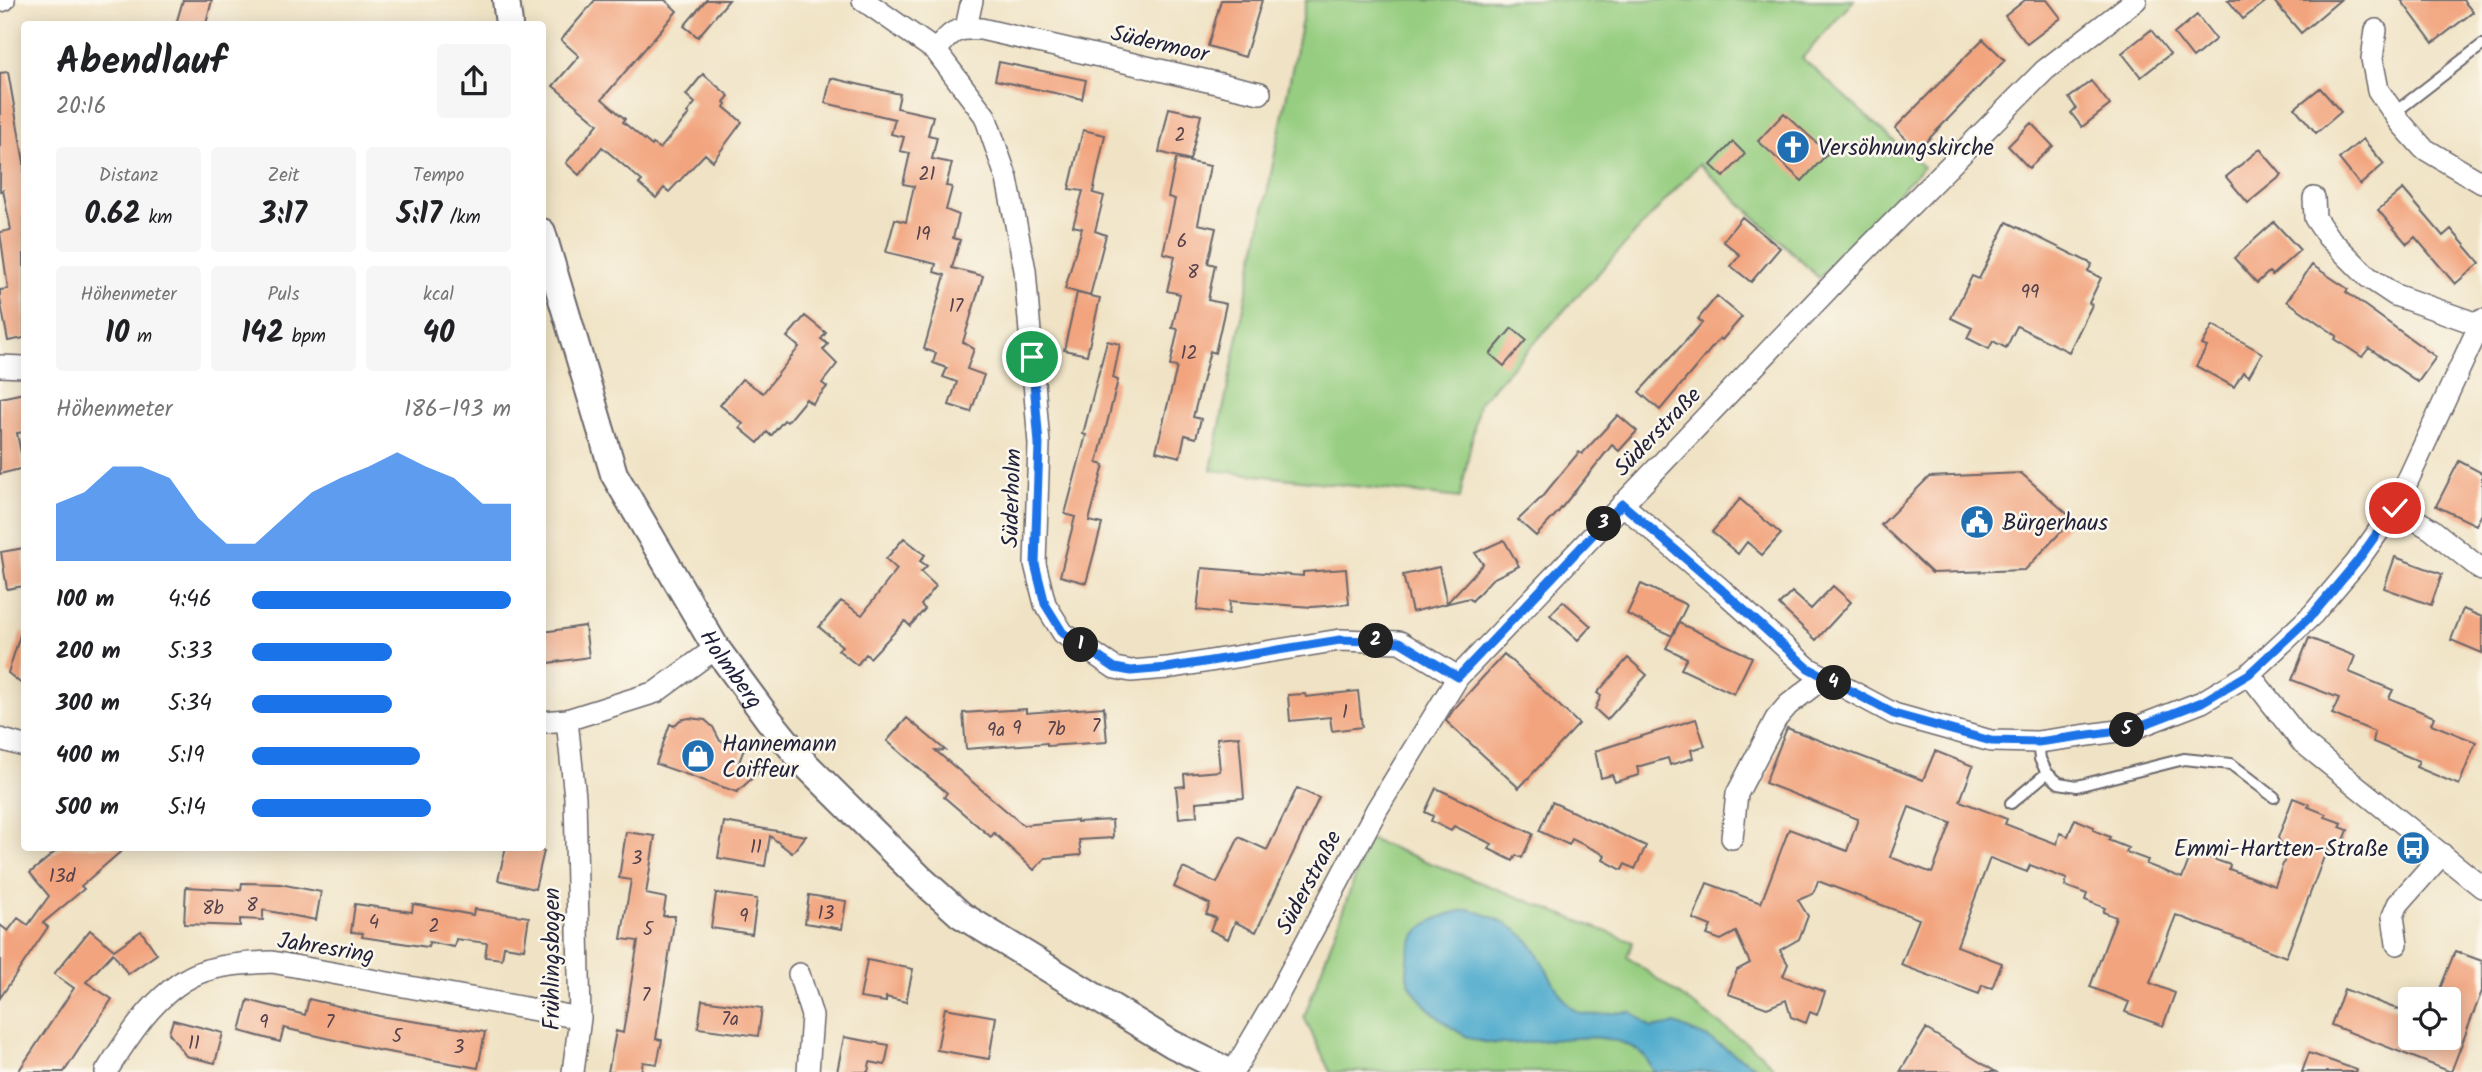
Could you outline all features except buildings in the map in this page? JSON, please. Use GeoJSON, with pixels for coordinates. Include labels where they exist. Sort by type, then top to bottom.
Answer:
{"type":"FeatureCollection","features":[{"type":"Feature","properties":{"kind":"street"},"geometry":{"type":"LineString","coordinates":[[506,0],[509,21]]}},
{"type":"Feature","properties":{"kind":"street","name":"Süderholm"},"geometry":{"type":"LineString","coordinates":[[863,0],[936,51],[985,116],[1007,179],[1024,270],[1039,444],[1035,564],[1045,604],[1063,633],[1115,668],[1131,671],[1167,668],[1340,640],[1400,642],[1458,677]]}},
{"type":"Feature","properties":{"kind":"street"},"geometry":{"type":"LineString","coordinates":[[936,51],[949,34],[966,28],[972,0]]}},
{"type":"Feature","properties":{"kind":"street","name":"Süderstraße"},"geometry":{"type":"LineString","coordinates":[[1231,1072],[1277,997],[1377,809],[1458,677],[1912,203],[2045,70],[2136,0]]}},
{"type":"Feature","properties":{"kind":"street","name":"Südermoor"},"geometry":{"type":"LineString","coordinates":[[966,28],[981,29],[1260,93]]}},
{"type":"Feature","properties":{"kind":"street"},"geometry":{"type":"LineString","coordinates":[[2376,30],[2372,59],[2378,90],[2423,148],[2482,183]]}},
{"type":"Feature","properties":{"kind":"street"},"geometry":{"type":"LineString","coordinates":[[1622,504],[1808,668],[1894,714],[1991,741],[2038,742],[2132,729],[2202,702],[2249,674],[2313,614],[2356,563],[2395,508],[2481,323],[2395,295],[2368,277],[2328,237],[2315,218],[2314,198]]}},
{"type":"Feature","properties":{"kind":"street","name":"Holmberg"},"geometry":{"type":"LineString","coordinates":[[547,264],[614,474],[716,648],[804,763],[961,915],[1172,1044],[1231,1072]]}},
{"type":"Feature","properties":{"kind":"street"},"geometry":{"type":"LineString","coordinates":[[0,366],[21,367]]}},
{"type":"Feature","properties":{"kind":"street"},"geometry":{"type":"LineString","coordinates":[[2395,508],[2431,529],[2482,570]]}},
{"type":"Feature","properties":{"kind":"street"},"geometry":{"type":"LineString","coordinates":[[546,722],[568,720],[656,692],[716,648]]}},
{"type":"Feature","properties":{"kind":"street"},"geometry":{"type":"LineString","coordinates":[[2249,674],[2302,742],[2482,887]]}},
{"type":"Feature","properties":{"kind":"street"},"geometry":{"type":"LineString","coordinates":[[1732,838],[1737,794],[1776,719],[1788,705],[1823,678]]}},
{"type":"Feature","properties":{"kind":"street","name":"Frühlingsbogen"},"geometry":{"type":"LineString","coordinates":[[568,720],[575,797],[580,1018],[573,1072]]}},
{"type":"Feature","properties":{"kind":"street"},"geometry":{"type":"LineString","coordinates":[[0,739],[21,745]]}},
{"type":"Feature","properties":{"kind":"street"},"geometry":{"type":"LineString","coordinates":[[2397,944],[2393,916],[2398,904],[2442,855]]}},
{"type":"Feature","properties":{"kind":"street","name":"Jahresring"},"geometry":{"type":"LineString","coordinates":[[106,1072],[135,1027],[155,1005],[182,983],[205,971],[236,964],[272,962],[580,1018]]}},
{"type":"Feature","properties":{"kind":"street"},"geometry":{"type":"LineString","coordinates":[[799,974],[812,1016],[808,1072]]}},
{"type":"Feature","properties":{"kind":"lane"},"geometry":{"type":"LineString","coordinates":[[2394,113],[2482,45]]}},
{"type":"Feature","properties":{"kind":"lane"},"geometry":{"type":"LineString","coordinates":[[2038,742],[2040,759],[2047,773],[2059,782],[2077,786],[2184,759],[2231,764],[2274,797]]}},
{"type":"Feature","properties":{"kind":"lane"},"geometry":{"type":"LineString","coordinates":[[2011,803],[2047,773]]}},
{"type":"Feature","properties":{"kind":"green space"},"geometry":{"type":"Polygon","coordinates":[[[1306,0],[1854,0],[1802,58],[1923,167],[1819,278],[1699,164],[1479,403],[1460,498],[1211,470],[1306,0]]]}},
{"type":"Feature","properties":{"kind":"green space"},"geometry":{"type":"Polygon","coordinates":[[[1369,839],[1633,942],[1627,957],[1760,1053],[1778,1072],[1330,1072],[1304,1017],[1369,839]]]}},
{"type":"Feature","properties":{"kind":"water"},"geometry":{"type":"Polygon","coordinates":[[[1469,909],[1499,920],[1526,938],[1540,957],[1559,993],[1574,1010],[1589,1015],[1632,1012],[1651,1028],[1675,1024],[1708,1038],[1764,1072],[1654,1072],[1642,1054],[1624,1043],[1603,1038],[1512,1044],[1490,1043],[1461,1034],[1423,1003],[1410,984],[1407,971],[1411,945],[1420,929],[1440,917],[1469,909]]]}},
{"type":"Feature","properties":{"kind":"place","name":"Versöhnungskirche"},"geometry":{"type":"Point","coordinates":[1793,147]}},
{"type":"Feature","properties":{"kind":"place","name":"Bürgerhaus"},"geometry":{"type":"Point","coordinates":[1977,522]}},
{"type":"Feature","properties":{"kind":"place","name":"Hannemann Coiffeur"},"geometry":{"type":"Point","coordinates":[698,756]}},
{"type":"Feature","properties":{"kind":"place","name":"Emmi-Hartten-Straße"},"geometry":{"type":"Point","coordinates":[2413,848]}},
{"type":"Feature","properties":{"kind":"route"},"geometry":{"type":"LineString","coordinates":[[1032,357],[1039,444],[1035,564],[1045,604],[1063,633],[1115,668],[1131,671],[1167,668],[1340,640],[1400,642],[1458,677],[1622,504],[1808,668],[1823,678],[1894,714],[1991,741],[2038,742],[2132,729],[2202,702],[2249,674],[2313,614],[2356,563],[2395,508]]}}]}
